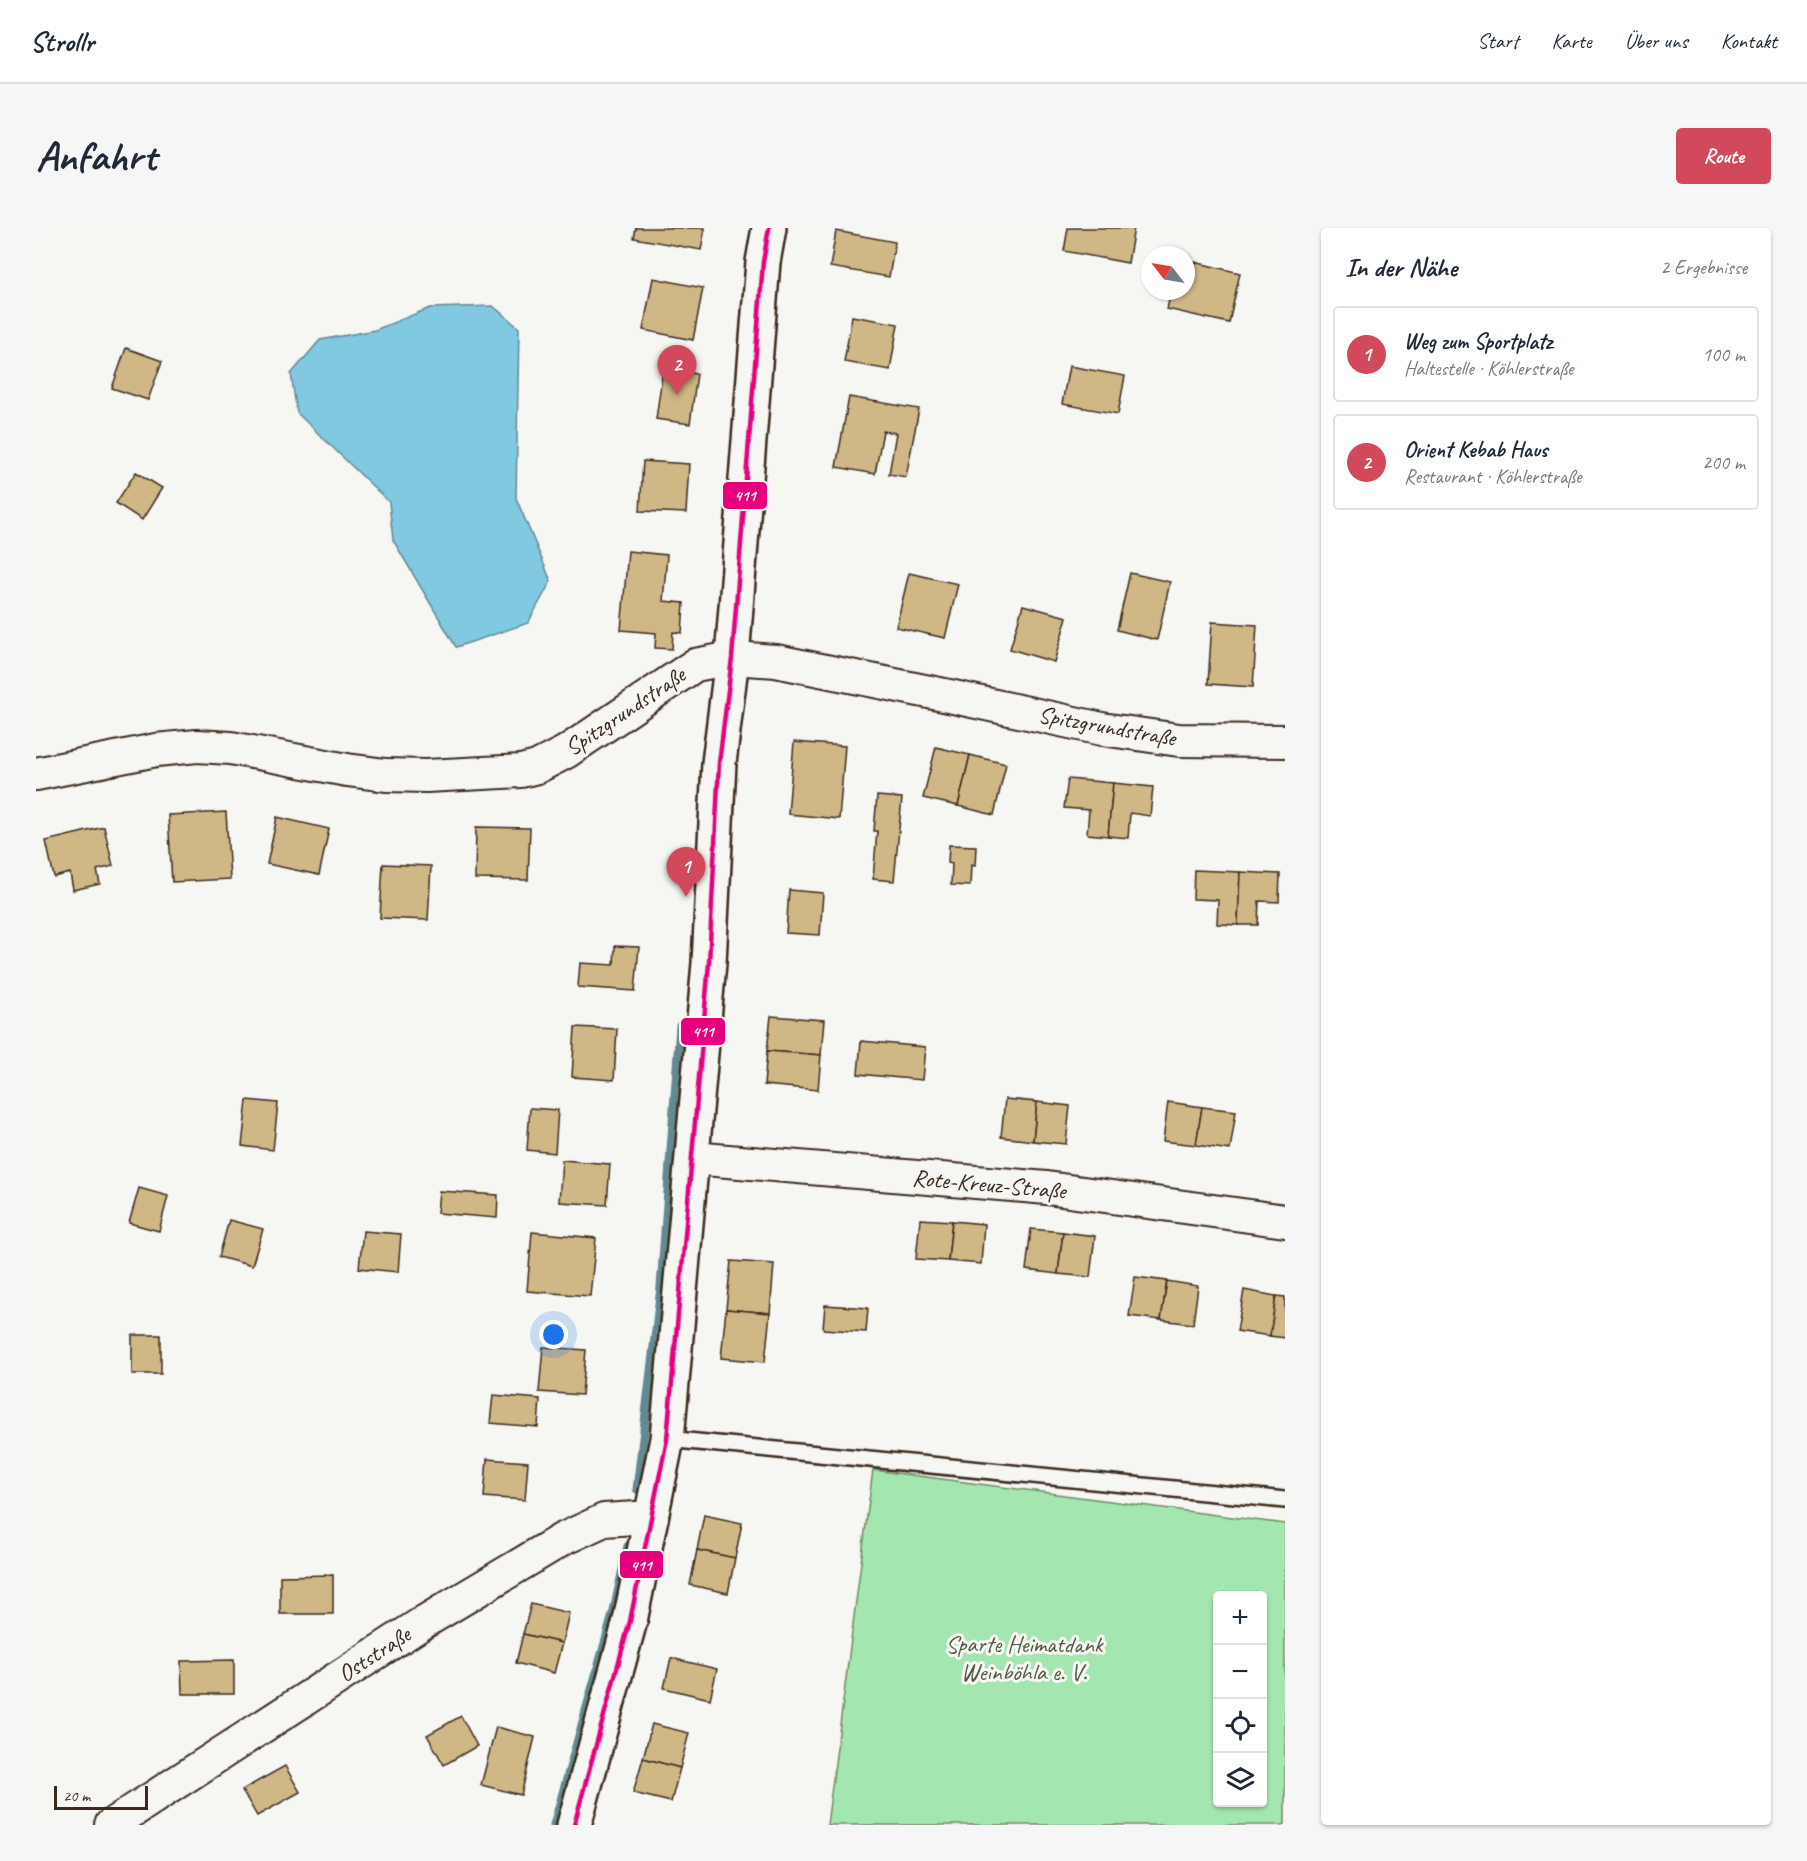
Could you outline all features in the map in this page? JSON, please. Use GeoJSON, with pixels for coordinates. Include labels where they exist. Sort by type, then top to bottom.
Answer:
{"type":"FeatureCollection","features":[{"type":"Feature","properties":{"kind":"street"},"geometry":{"type":"LineString","coordinates":[[574,1825],[630,1621],[667,1439],[709,963],[719,763],[732,658],[763,262],[769,228]]}},
{"type":"Feature","properties":{"kind":"street","name":"Spitzgrundstraße"},"geometry":{"type":"LineString","coordinates":[[36,774],[156,750],[197,746],[231,748],[386,775],[426,776],[521,771],[537,767],[566,752],[694,665],[732,658],[776,661],[1101,729],[1179,740],[1285,741]]}},
{"type":"Feature","properties":{"kind":"street","name":"Rote-Kreuz-Straße"},"geometry":{"type":"LineString","coordinates":[[692,1158],[1047,1188],[1285,1221]]}},
{"type":"Feature","properties":{"kind":"street","name":"Oststraße"},"geometry":{"type":"LineString","coordinates":[[111,1825],[424,1622],[563,1539],[604,1520],[652,1517]]}},
{"type":"Feature","properties":{"kind":"lane"},"geometry":{"type":"LineString","coordinates":[[667,1439],[1285,1500]]}},
{"type":"Feature","properties":{"kind":"green space","name":"Sparte Heimatdank Weinböhla e. V."},"geometry":{"type":"Polygon","coordinates":[[[873,1470],[1285,1524],[1285,1825],[827,1825],[873,1470]]]}},
{"type":"Feature","properties":{"kind":"water"},"geometry":{"type":"Polygon","coordinates":[[[493,306],[519,328],[516,498],[551,581],[528,623],[456,647],[393,540],[389,502],[297,413],[291,374],[320,340],[375,330],[430,308],[493,306]]]}},
{"type":"Feature","properties":{"kind":"building"},"geometry":{"type":"Polygon","coordinates":[[[636,228],[705,228],[701,250],[634,238],[636,228]]]}},
{"type":"Feature","properties":{"kind":"building"},"geometry":{"type":"Polygon","coordinates":[[[1068,228],[1134,228],[1128,263],[1064,251],[1068,228]]]}},
{"type":"Feature","properties":{"kind":"building"},"geometry":{"type":"Polygon","coordinates":[[[836,231],[895,242],[889,277],[830,267],[836,231]]]}},
{"type":"Feature","properties":{"kind":"building"},"geometry":{"type":"Polygon","coordinates":[[[1195,262],[1240,273],[1229,323],[1167,309],[1169,300],[1195,300],[1195,262]]]}},
{"type":"Feature","properties":{"kind":"building"},"geometry":{"type":"Polygon","coordinates":[[[653,278],[703,288],[693,340],[643,330],[653,278]]]}},
{"type":"Feature","properties":{"kind":"building"},"geometry":{"type":"Polygon","coordinates":[[[852,316],[898,324],[890,370],[844,362],[852,316]]]}},
{"type":"Feature","properties":{"kind":"building"},"geometry":{"type":"Polygon","coordinates":[[[126,348],[162,361],[148,400],[112,388],[126,348]]]}},
{"type":"Feature","properties":{"kind":"building"},"geometry":{"type":"Polygon","coordinates":[[[1069,366],[1125,376],[1118,414],[1062,404],[1069,366]]]}},
{"type":"Feature","properties":{"kind":"building"},"geometry":{"type":"Polygon","coordinates":[[[663,369],[697,374],[690,424],[656,419],[663,369]]]}},
{"type":"Feature","properties":{"kind":"building"},"geometry":{"type":"Polygon","coordinates":[[[849,397],[919,409],[906,477],[889,474],[896,433],[883,431],[875,474],[836,467],[849,397]]]}},
{"type":"Feature","properties":{"kind":"building"},"geometry":{"type":"Polygon","coordinates":[[[643,461],[689,464],[686,513],[640,511],[643,461]]]}},
{"type":"Feature","properties":{"kind":"building"},"geometry":{"type":"Polygon","coordinates":[[[136,472],[162,488],[142,520],[116,503],[136,472]]]}},
{"type":"Feature","properties":{"kind":"building"},"geometry":{"type":"Polygon","coordinates":[[[628,551],[667,555],[663,601],[684,603],[682,633],[673,632],[672,649],[655,648],[656,633],[621,630],[628,551]]]}},
{"type":"Feature","properties":{"kind":"building"},"geometry":{"type":"Polygon","coordinates":[[[909,573],[958,584],[945,638],[896,627],[909,573]]]}},
{"type":"Feature","properties":{"kind":"building"},"geometry":{"type":"Polygon","coordinates":[[[1130,573],[1170,582],[1157,640],[1117,630],[1130,573]]]}},
{"type":"Feature","properties":{"kind":"building"},"geometry":{"type":"Polygon","coordinates":[[[1023,605],[1067,617],[1054,662],[1010,649],[1023,605]]]}},
{"type":"Feature","properties":{"kind":"building"},"geometry":{"type":"Polygon","coordinates":[[[1212,622],[1257,625],[1253,687],[1208,684],[1212,622]]]}},
{"type":"Feature","properties":{"kind":"building"},"geometry":{"type":"Polygon","coordinates":[[[794,742],[845,746],[839,819],[788,814],[794,742]]]}},
{"type":"Feature","properties":{"kind":"building"},"geometry":{"type":"Polygon","coordinates":[[[936,747],[970,755],[958,806],[923,798],[936,747]]]}},
{"type":"Feature","properties":{"kind":"building"},"geometry":{"type":"Polygon","coordinates":[[[970,755],[1006,764],[994,815],[958,806],[970,755]]]}},
{"type":"Feature","properties":{"kind":"building"},"geometry":{"type":"Polygon","coordinates":[[[1068,779],[1113,783],[1108,836],[1087,834],[1089,810],[1064,808],[1068,779]]]}},
{"type":"Feature","properties":{"kind":"building"},"geometry":{"type":"Polygon","coordinates":[[[1113,783],[1153,787],[1150,816],[1130,813],[1128,838],[1108,836],[1113,783]]]}},
{"type":"Feature","properties":{"kind":"building"},"geometry":{"type":"Polygon","coordinates":[[[877,796],[902,798],[894,881],[873,879],[877,796]]]}},
{"type":"Feature","properties":{"kind":"building"},"geometry":{"type":"Polygon","coordinates":[[[226,812],[230,879],[172,882],[168,815],[226,812]]]}},
{"type":"Feature","properties":{"kind":"building"},"geometry":{"type":"Polygon","coordinates":[[[277,817],[329,829],[319,875],[267,864],[277,817]]]}},
{"type":"Feature","properties":{"kind":"building"},"geometry":{"type":"Polygon","coordinates":[[[104,827],[113,866],[97,870],[100,884],[73,890],[70,873],[54,877],[46,841],[104,827]]]}},
{"type":"Feature","properties":{"kind":"building"},"geometry":{"type":"Polygon","coordinates":[[[476,827],[530,828],[528,880],[475,879],[476,827]]]}},
{"type":"Feature","properties":{"kind":"building"},"geometry":{"type":"Polygon","coordinates":[[[949,845],[976,846],[975,866],[971,865],[970,886],[951,885],[952,864],[948,863],[949,845]]]}},
{"type":"Feature","properties":{"kind":"building"},"geometry":{"type":"Polygon","coordinates":[[[383,864],[431,866],[428,920],[380,918],[383,864]]]}},
{"type":"Feature","properties":{"kind":"building"},"geometry":{"type":"Polygon","coordinates":[[[1194,870],[1240,872],[1238,925],[1217,924],[1218,900],[1193,899],[1194,870]]]}},
{"type":"Feature","properties":{"kind":"building"},"geometry":{"type":"Polygon","coordinates":[[[1240,872],[1280,874],[1279,902],[1259,901],[1258,925],[1238,925],[1240,872]]]}},
{"type":"Feature","properties":{"kind":"building"},"geometry":{"type":"Polygon","coordinates":[[[789,890],[823,893],[820,935],[786,933],[789,890]]]}},
{"type":"Feature","properties":{"kind":"building"},"geometry":{"type":"Polygon","coordinates":[[[615,946],[639,947],[635,991],[578,987],[580,963],[614,965],[615,946]]]}},
{"type":"Feature","properties":{"kind":"building"},"geometry":{"type":"Polygon","coordinates":[[[771,1016],[824,1020],[821,1055],[767,1051],[771,1016]]]}},
{"type":"Feature","properties":{"kind":"building"},"geometry":{"type":"Polygon","coordinates":[[[575,1027],[617,1029],[614,1080],[572,1077],[575,1027]]]}},
{"type":"Feature","properties":{"kind":"building"},"geometry":{"type":"Polygon","coordinates":[[[861,1041],[925,1047],[922,1080],[858,1074],[861,1041]]]}},
{"type":"Feature","properties":{"kind":"building"},"geometry":{"type":"Polygon","coordinates":[[[767,1051],[821,1055],[818,1090],[764,1085],[767,1051]]]}},
{"type":"Feature","properties":{"kind":"building"},"geometry":{"type":"Polygon","coordinates":[[[1005,1099],[1037,1102],[1033,1141],[1001,1137],[1005,1099]]]}},
{"type":"Feature","properties":{"kind":"building"},"geometry":{"type":"Polygon","coordinates":[[[247,1100],[278,1103],[273,1150],[242,1146],[247,1100]]]}},
{"type":"Feature","properties":{"kind":"building"},"geometry":{"type":"Polygon","coordinates":[[[1037,1102],[1070,1106],[1066,1144],[1033,1141],[1037,1102]]]}},
{"type":"Feature","properties":{"kind":"building"},"geometry":{"type":"Polygon","coordinates":[[[1168,1102],[1202,1107],[1196,1145],[1163,1141],[1168,1102]]]}},
{"type":"Feature","properties":{"kind":"building"},"geometry":{"type":"Polygon","coordinates":[[[1202,1107],[1236,1111],[1230,1150],[1196,1145],[1202,1107]]]}},
{"type":"Feature","properties":{"kind":"building"},"geometry":{"type":"Polygon","coordinates":[[[530,1108],[558,1110],[555,1153],[527,1150],[530,1108]]]}},
{"type":"Feature","properties":{"kind":"building"},"geometry":{"type":"Polygon","coordinates":[[[562,1160],[610,1164],[607,1205],[559,1202],[562,1160]]]}},
{"type":"Feature","properties":{"kind":"building"},"geometry":{"type":"Polygon","coordinates":[[[139,1188],[168,1196],[159,1231],[129,1223],[139,1188]]]}},
{"type":"Feature","properties":{"kind":"building"},"geometry":{"type":"Polygon","coordinates":[[[439,1191],[498,1195],[497,1218],[437,1213],[439,1191]]]}},
{"type":"Feature","properties":{"kind":"building"},"geometry":{"type":"Polygon","coordinates":[[[920,1219],[952,1221],[948,1261],[916,1259],[920,1219]]]}},
{"type":"Feature","properties":{"kind":"building"},"geometry":{"type":"Polygon","coordinates":[[[229,1220],[263,1229],[252,1266],[219,1257],[229,1220]]]}},
{"type":"Feature","properties":{"kind":"building"},"geometry":{"type":"Polygon","coordinates":[[[952,1221],[984,1224],[981,1264],[948,1261],[952,1221]]]}},
{"type":"Feature","properties":{"kind":"building"},"geometry":{"type":"Polygon","coordinates":[[[1031,1229],[1063,1232],[1058,1274],[1026,1270],[1031,1229]]]}},
{"type":"Feature","properties":{"kind":"building"},"geometry":{"type":"Polygon","coordinates":[[[363,1231],[401,1234],[398,1272],[359,1268],[363,1231]]]}},
{"type":"Feature","properties":{"kind":"building"},"geometry":{"type":"Polygon","coordinates":[[[532,1232],[596,1238],[590,1296],[527,1291],[532,1232]]]}},
{"type":"Feature","properties":{"kind":"building"},"geometry":{"type":"Polygon","coordinates":[[[1063,1232],[1095,1236],[1090,1277],[1058,1274],[1063,1232]]]}},
{"type":"Feature","properties":{"kind":"building"},"geometry":{"type":"Polygon","coordinates":[[[731,1261],[774,1264],[770,1313],[726,1309],[731,1261]]]}},
{"type":"Feature","properties":{"kind":"building"},"geometry":{"type":"Polygon","coordinates":[[[1135,1277],[1167,1281],[1161,1320],[1129,1316],[1135,1277]]]}},
{"type":"Feature","properties":{"kind":"building"},"geometry":{"type":"Polygon","coordinates":[[[1167,1281],[1198,1286],[1193,1324],[1161,1320],[1167,1281]]]}},
{"type":"Feature","properties":{"kind":"building"},"geometry":{"type":"Polygon","coordinates":[[[1244,1290],[1276,1296],[1270,1336],[1237,1331],[1244,1290]]]}},
{"type":"Feature","properties":{"kind":"building"},"geometry":{"type":"Polygon","coordinates":[[[1276,1296],[1285,1297],[1285,1338],[1270,1336],[1276,1296]]]}},
{"type":"Feature","properties":{"kind":"building"},"geometry":{"type":"Polygon","coordinates":[[[825,1305],[868,1308],[866,1332],[823,1329],[825,1305]]]}},
{"type":"Feature","properties":{"kind":"building"},"geometry":{"type":"Polygon","coordinates":[[[726,1309],[770,1313],[765,1362],[721,1358],[726,1309]]]}},
{"type":"Feature","properties":{"kind":"building"},"geometry":{"type":"Polygon","coordinates":[[[132,1335],[161,1335],[161,1374],[132,1374],[132,1335]]]}},
{"type":"Feature","properties":{"kind":"building"},"geometry":{"type":"Polygon","coordinates":[[[543,1347],[586,1350],[582,1395],[539,1392],[543,1347]]]}},
{"type":"Feature","properties":{"kind":"building"},"geometry":{"type":"Polygon","coordinates":[[[493,1395],[540,1399],[538,1427],[490,1423],[493,1395]]]}},
{"type":"Feature","properties":{"kind":"building"},"geometry":{"type":"Polygon","coordinates":[[[487,1459],[528,1462],[525,1500],[484,1497],[487,1459]]]}},
{"type":"Feature","properties":{"kind":"building"},"geometry":{"type":"Polygon","coordinates":[[[704,1515],[742,1523],[735,1558],[697,1550],[704,1515]]]}},
{"type":"Feature","properties":{"kind":"building"},"geometry":{"type":"Polygon","coordinates":[[[697,1550],[735,1558],[728,1593],[690,1585],[697,1550]]]}},
{"type":"Feature","properties":{"kind":"building"},"geometry":{"type":"Polygon","coordinates":[[[333,1575],[333,1614],[280,1614],[280,1576],[333,1575]]]}},
{"type":"Feature","properties":{"kind":"building"},"geometry":{"type":"Polygon","coordinates":[[[531,1604],[569,1613],[562,1643],[523,1634],[531,1604]]]}},
{"type":"Feature","properties":{"kind":"building"},"geometry":{"type":"Polygon","coordinates":[[[523,1634],[562,1643],[554,1673],[516,1663],[523,1634]]]}},
{"type":"Feature","properties":{"kind":"building"},"geometry":{"type":"Polygon","coordinates":[[[671,1658],[717,1669],[710,1699],[664,1688],[671,1658]]]}},
{"type":"Feature","properties":{"kind":"building"},"geometry":{"type":"Polygon","coordinates":[[[234,1660],[234,1694],[182,1694],[181,1661],[234,1660]]]}},
{"type":"Feature","properties":{"kind":"building"},"geometry":{"type":"Polygon","coordinates":[[[461,1716],[477,1746],[444,1765],[427,1735],[461,1716]]]}},
{"type":"Feature","properties":{"kind":"building"},"geometry":{"type":"Polygon","coordinates":[[[652,1724],[689,1733],[680,1768],[643,1758],[652,1724]]]}},
{"type":"Feature","properties":{"kind":"building"},"geometry":{"type":"Polygon","coordinates":[[[496,1727],[535,1737],[521,1795],[481,1785],[496,1727]]]}},
{"type":"Feature","properties":{"kind":"building"},"geometry":{"type":"Polygon","coordinates":[[[643,1758],[680,1768],[671,1802],[633,1793],[643,1758]]]}},
{"type":"Feature","properties":{"kind":"building"},"geometry":{"type":"Polygon","coordinates":[[[285,1766],[300,1792],[257,1816],[242,1790],[285,1766]]]}},
{"type":"Feature","properties":{"kind":"waterway"},"geometry":{"type":"LineString","coordinates":[[637,1489],[661,1287],[680,1026]]}},
{"type":"Feature","properties":{"kind":"waterway"},"geometry":{"type":"LineString","coordinates":[[554,1825],[614,1611],[628,1546]]}},
{"type":"Feature","properties":{"kind":"transit line","name":"411"},"geometry":{"type":"LineString","coordinates":[[574,1825],[630,1621],[667,1439],[709,963],[719,763],[732,658],[763,262],[769,228]]}},
{"type":"Feature","properties":{"kind":"place","name":"Orient Kebab Haus"},"geometry":{"type":"Point","coordinates":[677,395]}},
{"type":"Feature","properties":{"kind":"place","name":"Weg zum Sportplatz"},"geometry":{"type":"Point","coordinates":[686,897]}}]}
